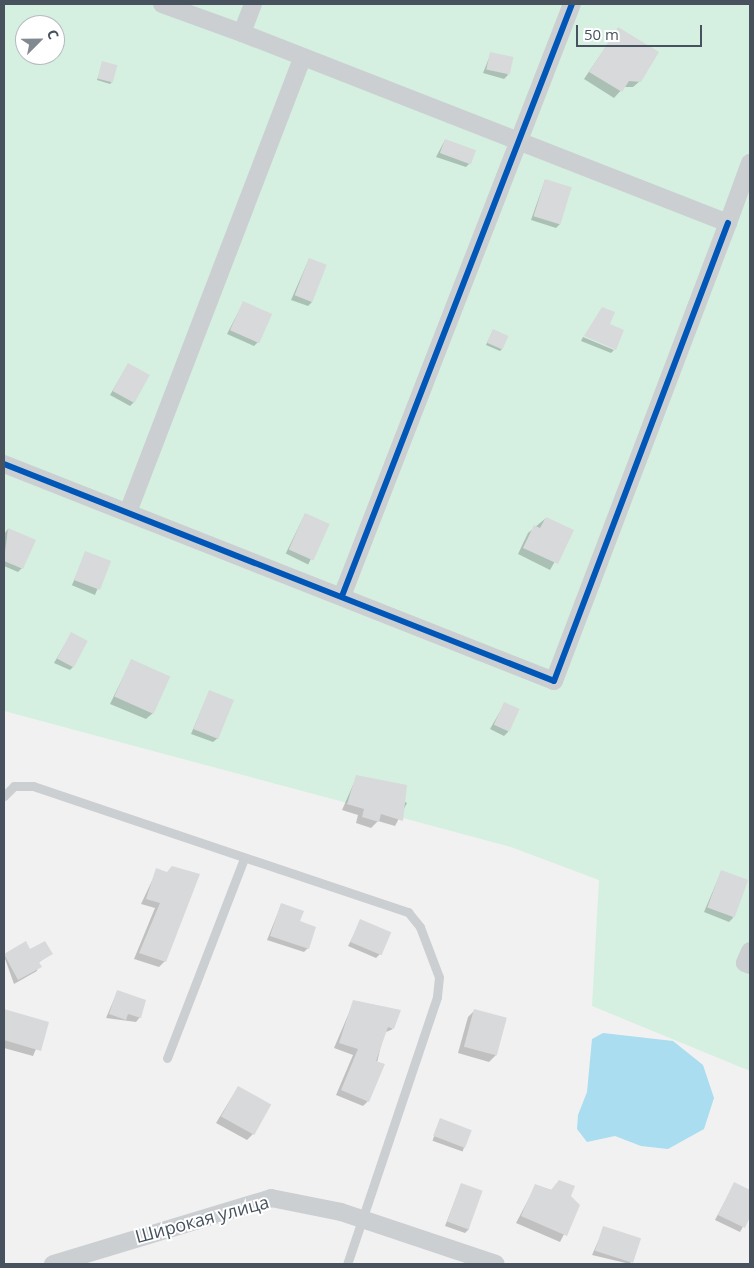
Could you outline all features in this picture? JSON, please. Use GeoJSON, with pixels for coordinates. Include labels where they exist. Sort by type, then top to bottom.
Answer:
{"type":"FeatureCollection","features":[{"type":"Feature","properties":{"kind":"street"},"geometry":{"type":"LineString","coordinates":[[162,4],[242,33],[302,59],[728,223]]}},
{"type":"Feature","properties":{"kind":"street"},"geometry":{"type":"LineString","coordinates":[[242,33],[253,4]]}},
{"type":"Feature","properties":{"kind":"street"},"geometry":{"type":"LineString","coordinates":[[342,596],[515,141],[572,4]]}},
{"type":"Feature","properties":{"kind":"street"},"geometry":{"type":"LineString","coordinates":[[128,512],[302,59]]}},
{"type":"Feature","properties":{"kind":"street"},"geometry":{"type":"LineString","coordinates":[[4,464],[554,681],[750,163]]}},
{"type":"Feature","properties":{"kind":"street"},"geometry":{"type":"LineString","coordinates":[[750,951],[745,963],[750,965]]}},
{"type":"Feature","properties":{"kind":"street","name":"Широкая улица"},"geometry":{"type":"LineString","coordinates":[[53,1264],[271,1198],[363,1220],[496,1264]]}},
{"type":"Feature","properties":{"kind":"lane"},"geometry":{"type":"LineString","coordinates":[[4,796],[14,786],[33,786],[408,912],[420,927],[439,977],[437,997],[347,1264]]}},
{"type":"Feature","properties":{"kind":"lane"},"geometry":{"type":"LineString","coordinates":[[167,1058],[244,858]]}},
{"type":"Feature","properties":{"kind":"green space"},"geometry":{"type":"Polygon","coordinates":[[[4,4],[750,4],[750,1071],[592,1006],[599,880],[511,847],[4,711],[4,4]]]}},
{"type":"Feature","properties":{"kind":"water"},"geometry":{"type":"Polygon","coordinates":[[[603,1033],[673,1041],[703,1065],[714,1098],[704,1129],[668,1149],[641,1146],[615,1136],[587,1142],[577,1129],[578,1115],[587,1092],[592,1039],[603,1033]]]}},
{"type":"Feature","properties":{"kind":"building"},"geometry":{"type":"Polygon","coordinates":[[[618,27],[659,52],[641,82],[629,81],[622,92],[589,72],[618,27]]]}},
{"type":"Feature","properties":{"kind":"building"},"geometry":{"type":"Polygon","coordinates":[[[490,52],[513,57],[510,75],[486,70],[490,52]]]}},
{"type":"Feature","properties":{"kind":"building"},"geometry":{"type":"Polygon","coordinates":[[[102,61],[117,65],[113,83],[97,78],[102,61]]]}},
{"type":"Feature","properties":{"kind":"building"},"geometry":{"type":"Polygon","coordinates":[[[445,139],[476,150],[471,164],[440,153],[445,139]]]}},
{"type":"Feature","properties":{"kind":"building"},"geometry":{"type":"Polygon","coordinates":[[[545,179],[572,187],[560,224],[534,216],[545,179]]]}},
{"type":"Feature","properties":{"kind":"building"},"geometry":{"type":"Polygon","coordinates":[[[309,258],[327,265],[312,302],[295,295],[309,258]]]}},
{"type":"Feature","properties":{"kind":"building"},"geometry":{"type":"Polygon","coordinates":[[[243,301],[272,314],[259,343],[230,330],[243,301]]]}},
{"type":"Feature","properties":{"kind":"building"},"geometry":{"type":"Polygon","coordinates":[[[602,307],[615,312],[610,324],[624,330],[616,350],[584,336],[602,307]]]}},
{"type":"Feature","properties":{"kind":"building"},"geometry":{"type":"Polygon","coordinates":[[[493,329],[509,336],[502,350],[487,343],[493,329]]]}},
{"type":"Feature","properties":{"kind":"building"},"geometry":{"type":"Polygon","coordinates":[[[128,363],[150,375],[134,403],[112,391],[128,363]]]}},
{"type":"Feature","properties":{"kind":"building"},"geometry":{"type":"Polygon","coordinates":[[[305,513],[330,524],[313,561],[289,550],[305,513]]]}},
{"type":"Feature","properties":{"kind":"building"},"geometry":{"type":"Polygon","coordinates":[[[546,517],[574,530],[558,564],[523,548],[534,525],[540,528],[546,517]]]}},
{"type":"Feature","properties":{"kind":"building"},"geometry":{"type":"Polygon","coordinates":[[[8,528],[36,540],[23,569],[4,561],[8,528]]]}},
{"type":"Feature","properties":{"kind":"building"},"geometry":{"type":"Polygon","coordinates":[[[85,551],[111,561],[100,590],[74,580],[85,551]]]}},
{"type":"Feature","properties":{"kind":"building"},"geometry":{"type":"Polygon","coordinates":[[[71,632],[88,641],[74,667],[57,658],[71,632]]]}},
{"type":"Feature","properties":{"kind":"building"},"geometry":{"type":"Polygon","coordinates":[[[131,659],[170,676],[154,714],[114,696],[131,659]]]}},
{"type":"Feature","properties":{"kind":"building"},"geometry":{"type":"Polygon","coordinates":[[[209,690],[234,700],[218,739],[193,729],[209,690]]]}},
{"type":"Feature","properties":{"kind":"building"},"geometry":{"type":"Polygon","coordinates":[[[504,702],[520,709],[509,732],[494,725],[504,702]]]}},
{"type":"Feature","properties":{"kind":"building"},"geometry":{"type":"Polygon","coordinates":[[[356,775],[407,785],[403,821],[381,814],[379,822],[362,817],[364,809],[347,804],[356,775]]]}},
{"type":"Feature","properties":{"kind":"building"},"geometry":{"type":"Polygon","coordinates":[[[172,866],[200,874],[166,962],[139,953],[160,903],[146,899],[156,868],[167,872],[172,866]]]}},
{"type":"Feature","properties":{"kind":"building"},"geometry":{"type":"Polygon","coordinates":[[[721,870],[748,880],[735,918],[707,908],[721,870]]]}},
{"type":"Feature","properties":{"kind":"building"},"geometry":{"type":"Polygon","coordinates":[[[281,903],[304,911],[300,921],[316,927],[309,949],[270,936],[281,903]]]}},
{"type":"Feature","properties":{"kind":"building"},"geometry":{"type":"Polygon","coordinates":[[[360,919],[391,932],[382,955],[350,942],[360,919]]]}},
{"type":"Feature","properties":{"kind":"building"},"geometry":{"type":"Polygon","coordinates":[[[26,941],[30,949],[45,941],[53,954],[39,962],[42,967],[18,980],[4,954],[26,941]]]}},
{"type":"Feature","properties":{"kind":"building"},"geometry":{"type":"Polygon","coordinates":[[[117,990],[146,1000],[141,1018],[128,1014],[126,1020],[109,1014],[117,990]]]}},
{"type":"Feature","properties":{"kind":"building"},"geometry":{"type":"Polygon","coordinates":[[[353,1000],[401,1010],[394,1029],[388,1027],[376,1061],[385,1064],[369,1102],[341,1090],[358,1049],[339,1043],[353,1000]]]}},
{"type":"Feature","properties":{"kind":"building"},"geometry":{"type":"Polygon","coordinates":[[[4,1009],[49,1022],[41,1051],[4,1040],[4,1009]]]}},
{"type":"Feature","properties":{"kind":"building"},"geometry":{"type":"Polygon","coordinates":[[[474,1009],[507,1018],[497,1055],[464,1047],[474,1009]]]}},
{"type":"Feature","properties":{"kind":"building"},"geometry":{"type":"Polygon","coordinates":[[[238,1086],[271,1104],[254,1135],[221,1117],[238,1086]]]}},
{"type":"Feature","properties":{"kind":"building"},"geometry":{"type":"Polygon","coordinates":[[[440,1118],[472,1130],[465,1148],[433,1136],[440,1118]]]}},
{"type":"Feature","properties":{"kind":"building"},"geometry":{"type":"Polygon","coordinates":[[[559,1180],[575,1186],[571,1196],[580,1205],[567,1236],[521,1216],[535,1184],[551,1190],[559,1180]]]}},
{"type":"Feature","properties":{"kind":"building"},"geometry":{"type":"Polygon","coordinates":[[[734,1182],[750,1190],[750,1217],[745,1228],[718,1215],[734,1182]]]}},
{"type":"Feature","properties":{"kind":"building"},"geometry":{"type":"Polygon","coordinates":[[[461,1183],[483,1191],[469,1229],[447,1222],[461,1183]]]}},
{"type":"Feature","properties":{"kind":"building"},"geometry":{"type":"Polygon","coordinates":[[[603,1226],[641,1238],[633,1263],[595,1251],[603,1226]]]}},
{"type":"Feature","properties":{"kind":"cycle path"},"geometry":{"type":"LineString","coordinates":[[342,596],[572,4]]}},
{"type":"Feature","properties":{"kind":"cycle path"},"geometry":{"type":"LineString","coordinates":[[4,464],[554,681],[728,223]]}}]}
